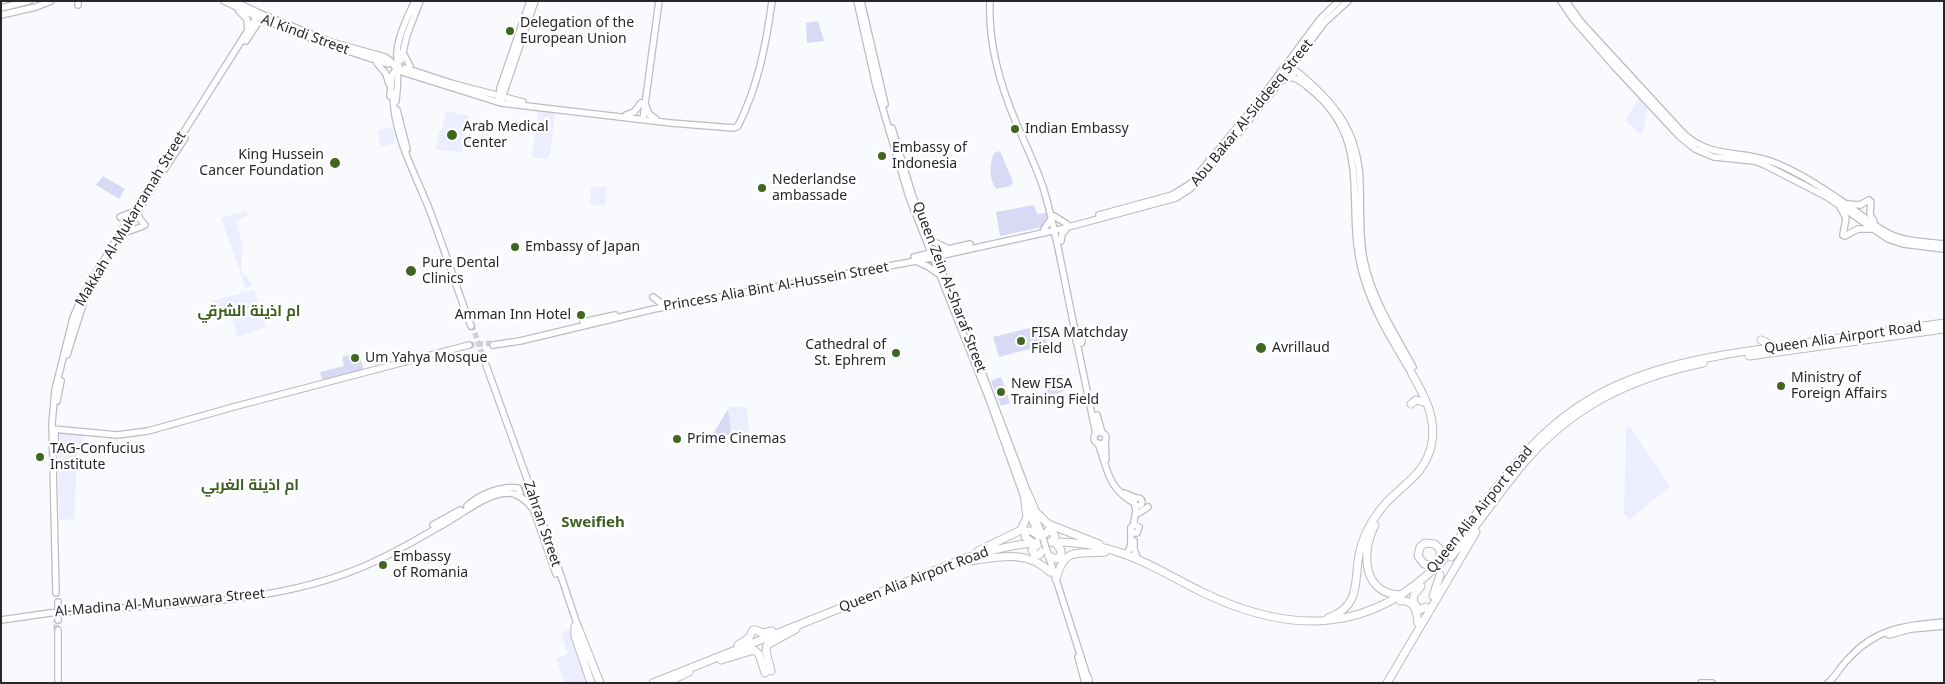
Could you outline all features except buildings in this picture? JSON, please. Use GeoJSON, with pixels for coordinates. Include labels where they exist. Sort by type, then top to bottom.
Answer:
{"type":"FeatureCollection","features":[{"type":"Feature","properties":{"kind":"highway","name":"Queen Alia Airport Road"},"geometry":{"type":"LineString","coordinates":[[1419,586],[1526,453],[1552,427],[1581,404],[1618,384],[1664,367],[1707,358],[1805,341],[1944,323]]}},
{"type":"Feature","properties":{"kind":"highway","name":"Queen Alia Airport Road"},"geometry":{"type":"LineString","coordinates":[[1104,550],[1152,571],[1216,603],[1254,616],[1286,623],[1313,625],[1346,621],[1372,613],[1419,586],[1450,557],[1523,464],[1554,432],[1584,408],[1616,391],[1641,380],[1688,367],[1800,352],[1944,329]]}},
{"type":"Feature","properties":{"kind":"highway"},"geometry":{"type":"LineString","coordinates":[[1761,340],[1777,347]]}},
{"type":"Feature","properties":{"kind":"highway"},"geometry":{"type":"LineString","coordinates":[[1322,621],[1341,611],[1351,600],[1355,590],[1360,549],[1370,524],[1384,505],[1420,475],[1430,451],[1433,435],[1432,422],[1427,400],[1412,370]]}},
{"type":"Feature","properties":{"kind":"highway"},"geometry":{"type":"LineString","coordinates":[[1412,370],[1432,402],[1437,428],[1433,453],[1420,475],[1383,513],[1373,528],[1367,548],[1368,569],[1376,585],[1386,593],[1407,600],[1412,604],[1418,623]]}},
{"type":"Feature","properties":{"kind":"highway"},"geometry":{"type":"LineString","coordinates":[[1412,382],[1432,422]]}},
{"type":"Feature","properties":{"kind":"highway"},"geometry":{"type":"LineString","coordinates":[[1411,404],[1416,400],[1423,402]]}},
{"type":"Feature","properties":{"kind":"highway"},"geometry":{"type":"LineString","coordinates":[[1026,494],[1039,517],[1048,524],[1094,542],[1104,550]]}},
{"type":"Feature","properties":{"kind":"highway"},"geometry":{"type":"LineString","coordinates":[[967,559],[1021,530],[1027,517],[1026,494]]}},
{"type":"Feature","properties":{"kind":"highway"},"geometry":{"type":"LineString","coordinates":[[1388,683],[1495,500]]}},
{"type":"Feature","properties":{"kind":"highway"},"geometry":{"type":"LineString","coordinates":[[1048,530],[1053,532],[1055,537],[1054,543],[1061,550],[1061,556],[1056,559],[1041,544],[1048,530]]}},
{"type":"Feature","properties":{"kind":"highway","name":"Queen Alia Airport Road"},"geometry":{"type":"LineString","coordinates":[[653,683],[721,658],[967,559],[1041,544],[1054,543],[1104,550],[1124,555],[1203,592],[1245,609],[1278,618],[1322,621],[1362,613],[1400,598]]}},
{"type":"Feature","properties":{"kind":"highway"},"geometry":{"type":"LineString","coordinates":[[1056,578],[1059,566],[1069,555],[1104,550]]}},
{"type":"Feature","properties":{"kind":"highway"},"geometry":{"type":"LineString","coordinates":[[967,559],[1027,557],[1039,561],[1050,572]]}},
{"type":"Feature","properties":{"kind":"highway"},"geometry":{"type":"LineString","coordinates":[[1382,683],[1436,590],[1440,575]]}},
{"type":"Feature","properties":{"kind":"highway"},"geometry":{"type":"LineString","coordinates":[[1419,586],[1413,601],[1418,609],[1426,607]]}},
{"type":"Feature","properties":{"kind":"highway"},"geometry":{"type":"LineString","coordinates":[[576,626],[575,636],[596,683]]}},
{"type":"Feature","properties":{"kind":"highway"},"geometry":{"type":"LineString","coordinates":[[721,658],[747,639],[755,630],[763,633],[795,627]]}},
{"type":"Feature","properties":{"kind":"highway"},"geometry":{"type":"LineString","coordinates":[[721,658],[754,650],[768,672],[767,645],[795,627]]}},
{"type":"Feature","properties":{"kind":"highway"},"geometry":{"type":"LineString","coordinates":[[646,683],[689,670]]}},
{"type":"Feature","properties":{"kind":"highway"},"geometry":{"type":"LineString","coordinates":[[666,683],[689,670]]}},
{"type":"Feature","properties":{"kind":"highway","name":"Queen Alia Airport Road"},"geometry":{"type":"LineString","coordinates":[[660,683],[689,670]]}},
{"type":"Feature","properties":{"kind":"main road"},"geometry":{"type":"LineString","coordinates":[[1,8],[29,1]]}},
{"type":"Feature","properties":{"kind":"main road"},"geometry":{"type":"LineString","coordinates":[[18,9],[50,1]]}},
{"type":"Feature","properties":{"kind":"main road"},"geometry":{"type":"LineString","coordinates":[[1,15],[36,7],[50,1]]}},
{"type":"Feature","properties":{"kind":"main road"},"geometry":{"type":"LineString","coordinates":[[224,1],[245,16],[248,23],[248,31]]}},
{"type":"Feature","properties":{"kind":"main road","name":"Al Kindi Street"},"geometry":{"type":"LineString","coordinates":[[224,1],[323,42],[398,66]]}},
{"type":"Feature","properties":{"kind":"main road"},"geometry":{"type":"LineString","coordinates":[[234,1],[260,16]]}},
{"type":"Feature","properties":{"kind":"main road"},"geometry":{"type":"LineString","coordinates":[[418,1],[407,35],[396,56],[398,66],[402,72],[453,86],[488,92],[497,92],[502,88],[535,1]]}},
{"type":"Feature","properties":{"kind":"main road"},"geometry":{"type":"LineString","coordinates":[[418,1],[401,48],[398,66],[397,113],[407,154],[471,325]]}},
{"type":"Feature","properties":{"kind":"main road"},"geometry":{"type":"LineString","coordinates":[[500,99],[530,1]]}},
{"type":"Feature","properties":{"kind":"main road"},"geometry":{"type":"LineString","coordinates":[[642,118],[657,1]]}},
{"type":"Feature","properties":{"kind":"main road"},"geometry":{"type":"LineString","coordinates":[[323,42],[385,57],[398,66],[476,95],[642,118],[736,127],[750,100],[766,45],[772,1]]}},
{"type":"Feature","properties":{"kind":"main road","name":"Queen Zein Al-Sharaf Street"},"geometry":{"type":"LineString","coordinates":[[857,1],[876,86],[907,192],[928,241]]}},
{"type":"Feature","properties":{"kind":"main road","name":"Queen Zein Al-Sharaf Street"},"geometry":{"type":"LineString","coordinates":[[861,1],[882,92],[915,203],[933,254],[945,279],[994,401],[1088,682]]}},
{"type":"Feature","properties":{"kind":"main road"},"geometry":{"type":"LineString","coordinates":[[991,1],[990,38],[1004,91],[1038,173],[1056,228],[1099,433],[1095,440],[1098,443],[1113,486],[1122,496],[1136,503]]}},
{"type":"Feature","properties":{"kind":"main road","name":"Abu Bakar Al-Siddeeq Street"},"geometry":{"type":"LineString","coordinates":[[1108,215],[1172,195],[1190,184],[1259,101],[1319,20],[1339,1]]}},
{"type":"Feature","properties":{"kind":"main road","name":"Abu Bakar Al-Siddeeq Street"},"geometry":{"type":"LineString","coordinates":[[1056,228],[1169,200],[1190,189],[1279,83],[1324,23],[1348,1]]}},
{"type":"Feature","properties":{"kind":"main road"},"geometry":{"type":"LineString","coordinates":[[1561,1],[1573,20],[1594,44],[1690,146],[1709,156],[1765,164],[1838,201],[1857,206],[1870,201],[1871,217],[1876,228]]}},
{"type":"Feature","properties":{"kind":"main road"},"geometry":{"type":"LineString","coordinates":[[1566,1],[1581,22],[1694,143],[1709,150],[1769,160],[1784,167],[1838,201],[1888,239],[1903,244],[1944,249]]}},
{"type":"Feature","properties":{"kind":"main road","name":"Makkah Al-Mukarramah Street"},"geometry":{"type":"LineString","coordinates":[[136,212],[248,31],[260,16]]}},
{"type":"Feature","properties":{"kind":"main road","name":"Makkah Al-Mukarramah Street"},"geometry":{"type":"LineString","coordinates":[[124,231],[82,304],[60,386],[53,430],[56,441],[57,593],[53,430],[55,390],[73,318],[82,296],[260,16]]}},
{"type":"Feature","properties":{"kind":"main road"},"geometry":{"type":"LineString","coordinates":[[323,42],[387,67],[398,66]]}},
{"type":"Feature","properties":{"kind":"main road"},"geometry":{"type":"LineString","coordinates":[[377,55],[389,54],[401,48]]}},
{"type":"Feature","properties":{"kind":"main road"},"geometry":{"type":"LineString","coordinates":[[401,48],[398,66],[392,75],[392,121],[400,146],[407,154]]}},
{"type":"Feature","properties":{"kind":"main road"},"geometry":{"type":"LineString","coordinates":[[1302,54],[1298,67],[1301,79],[1317,94],[1335,116],[1350,148],[1355,178],[1356,242],[1366,286],[1380,318],[1398,345]]}},
{"type":"Feature","properties":{"kind":"main road"},"geometry":{"type":"LineString","coordinates":[[377,63],[386,74],[392,92]]}},
{"type":"Feature","properties":{"kind":"main road"},"geometry":{"type":"LineString","coordinates":[[397,86],[402,78],[412,75]]}},
{"type":"Feature","properties":{"kind":"main road"},"geometry":{"type":"LineString","coordinates":[[1279,83],[1289,77],[1301,79],[1320,91],[1335,108],[1350,135],[1360,176],[1361,239],[1365,266],[1382,311],[1412,370]]}},
{"type":"Feature","properties":{"kind":"main road"},"geometry":{"type":"LineString","coordinates":[[502,88],[507,95],[517,101]]}},
{"type":"Feature","properties":{"kind":"main road"},"geometry":{"type":"LineString","coordinates":[[488,92],[500,99],[674,123],[688,123]]}},
{"type":"Feature","properties":{"kind":"main road"},"geometry":{"type":"LineString","coordinates":[[471,102],[476,95]]}},
{"type":"Feature","properties":{"kind":"main road"},"geometry":{"type":"LineString","coordinates":[[624,115],[634,112],[643,103]]}},
{"type":"Feature","properties":{"kind":"main road"},"geometry":{"type":"LineString","coordinates":[[643,103],[649,114],[656,118]]}},
{"type":"Feature","properties":{"kind":"main road"},"geometry":{"type":"LineString","coordinates":[[1838,201],[1846,218],[1844,236],[1858,229],[1876,228],[1903,239],[1944,244]]}},
{"type":"Feature","properties":{"kind":"main road"},"geometry":{"type":"LineString","coordinates":[[136,212],[143,226],[124,231],[119,218],[136,212]]}},
{"type":"Feature","properties":{"kind":"main road"},"geometry":{"type":"LineString","coordinates":[[1053,217],[1068,226],[1062,233],[1059,241]]}},
{"type":"Feature","properties":{"kind":"main road"},"geometry":{"type":"LineString","coordinates":[[1053,217],[1045,231],[1059,241]]}},
{"type":"Feature","properties":{"kind":"main road","name":"Princess Alia Bint Al-Hussein Street"},"geometry":{"type":"LineString","coordinates":[[838,274],[662,304],[493,344],[520,341],[654,309],[838,274],[916,259],[949,250],[1056,228]]}},
{"type":"Feature","properties":{"kind":"main road"},"geometry":{"type":"LineString","coordinates":[[939,275],[916,259],[928,241],[949,250],[942,264],[945,279]]}},
{"type":"Feature","properties":{"kind":"main road","name":"Queen Zein Al-Sharaf Street"},"geometry":{"type":"LineString","coordinates":[[933,254],[939,275],[1026,494]]}},
{"type":"Feature","properties":{"kind":"main road"},"geometry":{"type":"LineString","coordinates":[[1361,281],[1366,286]]}},
{"type":"Feature","properties":{"kind":"main road"},"geometry":{"type":"LineString","coordinates":[[653,297],[662,304]]}},
{"type":"Feature","properties":{"kind":"main road"},"geometry":{"type":"LineString","coordinates":[[1397,356],[1398,334]]}},
{"type":"Feature","properties":{"kind":"main road"},"geometry":{"type":"LineString","coordinates":[[53,430],[125,435],[152,430],[469,347]]}},
{"type":"Feature","properties":{"kind":"main road","name":"Zahran Street"},"geometry":{"type":"LineString","coordinates":[[485,365],[554,558],[576,626],[523,480],[485,365]]}},
{"type":"Feature","properties":{"kind":"main road"},"geometry":{"type":"LineString","coordinates":[[55,418],[58,426],[67,430]]}},
{"type":"Feature","properties":{"kind":"main road"},"geometry":{"type":"LineString","coordinates":[[56,441],[59,433],[67,430]]}},
{"type":"Feature","properties":{"kind":"main road"},"geometry":{"type":"LineString","coordinates":[[1099,433],[1106,436],[1105,455],[1113,479],[1118,487],[1136,503],[1139,513],[1134,529],[1134,546],[1138,560]]}},
{"type":"Feature","properties":{"kind":"main road"},"geometry":{"type":"LineString","coordinates":[[1098,443],[1102,444],[1105,441]]}},
{"type":"Feature","properties":{"kind":"main road"},"geometry":{"type":"LineString","coordinates":[[467,506],[483,496],[519,484],[523,480]]}},
{"type":"Feature","properties":{"kind":"main road"},"geometry":{"type":"LineString","coordinates":[[507,488],[519,488],[520,493],[516,494],[534,508],[554,558]]}},
{"type":"Feature","properties":{"kind":"main road"},"geometry":{"type":"LineString","coordinates":[[1129,496],[1138,491]]}},
{"type":"Feature","properties":{"kind":"main road","name":"Al-Madina Al-Munawwara Street"},"geometry":{"type":"LineString","coordinates":[[134,606],[254,593],[315,579],[364,563],[467,506],[498,492],[516,494]]}},
{"type":"Feature","properties":{"kind":"main road","name":"Al-Madina Al-Munawwara Street"},"geometry":{"type":"LineString","coordinates":[[1,619],[35,612],[253,596],[316,583],[374,562],[403,548],[470,508],[493,497],[506,493],[516,494]]}},
{"type":"Feature","properties":{"kind":"main road"},"geometry":{"type":"LineString","coordinates":[[1124,555],[1130,549],[1136,503]]}},
{"type":"Feature","properties":{"kind":"main road"},"geometry":{"type":"LineString","coordinates":[[1139,513],[1148,507]]}},
{"type":"Feature","properties":{"kind":"main road","name":"Queen Zein Al-Sharaf Street"},"geometry":{"type":"LineString","coordinates":[[1041,544],[1056,578],[1088,682]]}},
{"type":"Feature","properties":{"kind":"main road"},"geometry":{"type":"LineString","coordinates":[[57,602],[57,620]]}},
{"type":"Feature","properties":{"kind":"main road"},"geometry":{"type":"LineString","coordinates":[[1828,683],[1851,656],[1876,637],[1907,625],[1944,622]]}},
{"type":"Feature","properties":{"kind":"main road"},"geometry":{"type":"LineString","coordinates":[[1834,683],[1854,657],[1876,641],[1906,630],[1944,626]]}},
{"type":"Feature","properties":{"kind":"main road"},"geometry":{"type":"LineString","coordinates":[[57,630],[57,683]]}},
{"type":"Feature","properties":{"kind":"main road"},"geometry":{"type":"LineString","coordinates":[[1701,683],[1712,683]]}},
{"type":"Feature","properties":{"kind":"shaded area"},"geometry":{"type":"Polygon","coordinates":[[[818,21],[824,41],[807,43],[806,23],[818,21]]]}},
{"type":"Feature","properties":{"kind":"shaded area"},"geometry":{"type":"Polygon","coordinates":[[[1638,98],[1648,109],[1642,136],[1626,121],[1638,98]]]}},
{"type":"Feature","properties":{"kind":"shaded area"},"geometry":{"type":"Polygon","coordinates":[[[538,110],[555,113],[550,155],[546,159],[532,157],[538,110]]]}},
{"type":"Feature","properties":{"kind":"shaded area","name":"Arab Medical Center"},"geometry":{"type":"Polygon","coordinates":[[[446,111],[469,116],[462,152],[436,150],[439,132],[442,129],[446,111]]]}},
{"type":"Feature","properties":{"kind":"shaded area"},"geometry":{"type":"Polygon","coordinates":[[[392,127],[395,138],[394,143],[381,147],[377,131],[392,127]]]}},
{"type":"Feature","properties":{"kind":"shaded area"},"geometry":{"type":"Polygon","coordinates":[[[1000,151],[1013,182],[1011,186],[996,189],[991,176],[992,157],[994,153],[1000,151]]]}},
{"type":"Feature","properties":{"kind":"shaded area"},"geometry":{"type":"Polygon","coordinates":[[[103,176],[125,189],[119,199],[96,185],[103,176]]]}},
{"type":"Feature","properties":{"kind":"shaded area"},"geometry":{"type":"Polygon","coordinates":[[[591,187],[606,187],[605,205],[590,205],[591,187]]]}},
{"type":"Feature","properties":{"kind":"shaded area"},"geometry":{"type":"Polygon","coordinates":[[[1034,205],[1037,214],[1049,212],[1050,217],[1043,227],[1000,236],[996,212],[1034,205]]]}},
{"type":"Feature","properties":{"kind":"shaded area"},"geometry":{"type":"Polygon","coordinates":[[[246,211],[248,216],[236,221],[243,246],[241,268],[243,275],[248,276],[252,286],[246,288],[221,218],[246,211]]]}},
{"type":"Feature","properties":{"kind":"shaded area"},"geometry":{"type":"Polygon","coordinates":[[[254,290],[266,327],[237,337],[229,309],[216,310],[212,301],[254,290]]]}},
{"type":"Feature","properties":{"kind":"shaded area","name":"FISA Matchday Field"},"geometry":{"type":"Polygon","coordinates":[[[1042,325],[1048,344],[999,357],[993,337],[1042,325]]]}},
{"type":"Feature","properties":{"kind":"shaded area"},"geometry":{"type":"Polygon","coordinates":[[[359,353],[364,371],[323,381],[320,372],[344,366],[342,357],[359,353]]]}},
{"type":"Feature","properties":{"kind":"shaded area"},"geometry":{"type":"Polygon","coordinates":[[[1061,375],[1065,389],[1062,392],[1047,396],[1042,379],[1061,375]]]}},
{"type":"Feature","properties":{"kind":"shaded area","name":"New FISA Training Field"},"geometry":{"type":"Polygon","coordinates":[[[1001,377],[1010,403],[1001,406],[991,381],[1001,377]]]}},
{"type":"Feature","properties":{"kind":"shaded area"},"geometry":{"type":"Polygon","coordinates":[[[730,407],[747,407],[749,436],[711,436],[730,407]]]}},
{"type":"Feature","properties":{"kind":"shaded area"},"geometry":{"type":"Polygon","coordinates":[[[728,409],[731,435],[713,435],[728,409]]]}},
{"type":"Feature","properties":{"kind":"shaded area"},"geometry":{"type":"Polygon","coordinates":[[[1626,427],[1630,427],[1670,486],[1629,520],[1624,514],[1626,427]]]}},
{"type":"Feature","properties":{"kind":"shaded area"},"geometry":{"type":"Polygon","coordinates":[[[61,433],[84,434],[84,445],[78,446],[74,519],[59,520],[58,437],[61,433]]]}},
{"type":"Feature","properties":{"kind":"shaded area"},"geometry":{"type":"Polygon","coordinates":[[[571,629],[589,683],[565,683],[556,658],[568,654],[561,633],[571,629]]]}},
{"type":"Feature","properties":{"kind":"tunnel"},"geometry":{"type":"LineString","coordinates":[[472,325],[486,365]]}},
{"type":"Feature","properties":{"kind":"tunnel"},"geometry":{"type":"LineString","coordinates":[[469,345],[493,343]]}},
{"type":"Feature","properties":{"kind":"tunnel"},"geometry":{"type":"LineString","coordinates":[[56,620],[56,630]]}},
{"type":"Feature","properties":{"kind":"place","name":"Delegation of the European Union"},"geometry":{"type":"Point","coordinates":[510,31]}},
{"type":"Feature","properties":{"kind":"place","name":"Indian Embassy"},"geometry":{"type":"Point","coordinates":[1015,129]}},
{"type":"Feature","properties":{"kind":"place","name":"Arab Medical Center"},"geometry":{"type":"Point","coordinates":[452,135]}},
{"type":"Feature","properties":{"kind":"place","name":"Embassy of Indonesia"},"geometry":{"type":"Point","coordinates":[882,156]}},
{"type":"Feature","properties":{"kind":"place","name":"King Hussein Cancer Foundation"},"geometry":{"type":"Point","coordinates":[335,163]}},
{"type":"Feature","properties":{"kind":"place","name":"Nederlandse ambassade"},"geometry":{"type":"Point","coordinates":[762,188]}},
{"type":"Feature","properties":{"kind":"place","name":"Embassy of Japan"},"geometry":{"type":"Point","coordinates":[515,247]}},
{"type":"Feature","properties":{"kind":"place","name":"Pure Dental Clinics"},"geometry":{"type":"Point","coordinates":[411,271]}},
{"type":"Feature","properties":{"kind":"place","name":"Amman Inn Hotel"},"geometry":{"type":"Point","coordinates":[581,315]}},
{"type":"Feature","properties":{"kind":"place","name":"FISA Matchday Field"},"geometry":{"type":"Point","coordinates":[1021,341]}},
{"type":"Feature","properties":{"kind":"place","name":"Avrillaud"},"geometry":{"type":"Point","coordinates":[1261,348]}},
{"type":"Feature","properties":{"kind":"place","name":"Cathedral of St. Ephrem"},"geometry":{"type":"Point","coordinates":[896,353]}},
{"type":"Feature","properties":{"kind":"place","name":"Um Yahya Mosque"},"geometry":{"type":"Point","coordinates":[355,358]}},
{"type":"Feature","properties":{"kind":"place","name":"Ministry of Foreign Affairs"},"geometry":{"type":"Point","coordinates":[1781,386]}},
{"type":"Feature","properties":{"kind":"place","name":"New FISA Training Field"},"geometry":{"type":"Point","coordinates":[1001,392]}},
{"type":"Feature","properties":{"kind":"place","name":"Prime Cinemas"},"geometry":{"type":"Point","coordinates":[677,439]}},
{"type":"Feature","properties":{"kind":"place","name":"TAG-Confucius Institute"},"geometry":{"type":"Point","coordinates":[40,457]}},
{"type":"Feature","properties":{"kind":"place","name":"Embassy of Romania"},"geometry":{"type":"Point","coordinates":[383,565]}},
{"type":"Feature","properties":{"kind":"district","name":"ام اذينة الشرقي"},"geometry":{"type":"Point","coordinates":[249,312]}},
{"type":"Feature","properties":{"kind":"district","name":"ام اذينة الغربي"},"geometry":{"type":"Point","coordinates":[250,486]}},
{"type":"Feature","properties":{"kind":"district","name":"Sweifieh"},"geometry":{"type":"Point","coordinates":[593,523]}}]}
